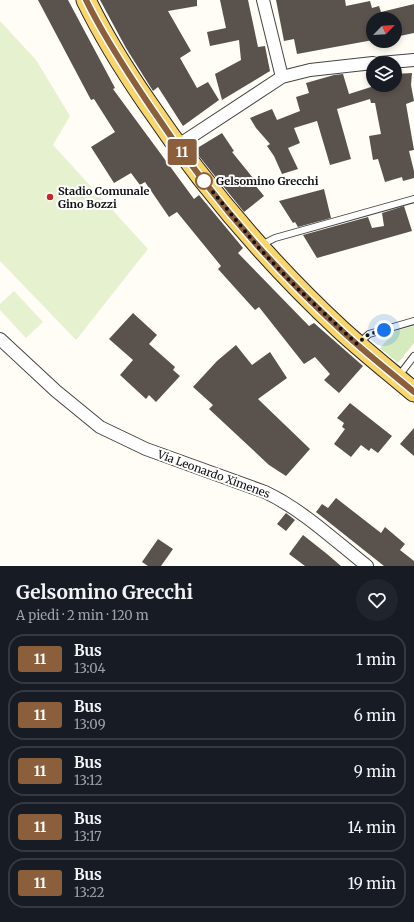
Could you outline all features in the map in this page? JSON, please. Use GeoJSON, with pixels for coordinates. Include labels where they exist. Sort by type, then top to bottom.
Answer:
{"type":"FeatureCollection","features":[{"type":"Feature","properties":{"kind":"main road"},"geometry":{"type":"LineString","coordinates":[[86,0],[122,65],[177,146],[258,247],[296,287],[357,344],[414,392]]}},
{"type":"Feature","properties":{"kind":"street"},"geometry":{"type":"LineString","coordinates":[[263,0],[282,77]]}},
{"type":"Feature","properties":{"kind":"street"},"geometry":{"type":"LineString","coordinates":[[402,61],[414,60]]}},
{"type":"Feature","properties":{"kind":"street"},"geometry":{"type":"LineString","coordinates":[[177,146],[282,77],[310,70],[366,65]]}},
{"type":"Feature","properties":{"kind":"street","name":"Via Leonardo Ximenes"},"geometry":{"type":"LineString","coordinates":[[0,339],[56,391],[100,427],[146,449],[265,492],[295,509],[367,566]]}},
{"type":"Feature","properties":{"kind":"lane"},"geometry":{"type":"LineString","coordinates":[[258,247],[275,238],[414,199]]}},
{"type":"Feature","properties":{"kind":"lane"},"geometry":{"type":"LineString","coordinates":[[357,344],[369,334],[414,321]]}},
{"type":"Feature","properties":{"kind":"lane"},"geometry":{"type":"LineString","coordinates":[[398,378],[414,356]]}},
{"type":"Feature","properties":{"kind":"green space","name":"Stadio Comunale Gino Bozzi"},"geometry":{"type":"Polygon","coordinates":[[[0,21],[36,60],[70,116],[53,145],[148,249],[76,340],[0,261],[0,21]]]}},
{"type":"Feature","properties":{"kind":"green space"},"geometry":{"type":"Polygon","coordinates":[[[14,291],[43,322],[26,338],[0,310],[0,304],[14,291]]]}},
{"type":"Feature","properties":{"kind":"green space"},"geometry":{"type":"Polygon","coordinates":[[[414,326],[414,343],[398,363],[380,348],[395,331],[414,326]]]}},
{"type":"Feature","properties":{"kind":"building"},"geometry":{"type":"Polygon","coordinates":[[[38,0],[68,0],[115,88],[113,89],[194,199],[199,195],[243,248],[238,253],[309,326],[314,323],[363,366],[339,393],[324,380],[330,374],[315,357],[304,364],[259,307],[255,310],[218,269],[221,266],[177,212],[169,217],[145,182],[140,185],[131,173],[114,183],[91,147],[115,132],[94,99],[91,100],[38,0]]]}},
{"type":"Feature","properties":{"kind":"building"},"geometry":{"type":"Polygon","coordinates":[[[100,0],[197,0],[197,6],[168,11],[191,51],[180,58],[197,88],[208,82],[219,100],[183,126],[158,87],[153,91],[126,48],[100,0]]]}},
{"type":"Feature","properties":{"kind":"building"},"geometry":{"type":"Polygon","coordinates":[[[220,0],[248,0],[258,47],[265,46],[270,71],[222,100],[215,74],[241,60],[239,40],[210,46],[207,32],[226,28],[220,0]]]}},
{"type":"Feature","properties":{"kind":"building"},"geometry":{"type":"Polygon","coordinates":[[[276,0],[345,0],[346,6],[370,1],[372,8],[379,6],[381,12],[366,12],[366,41],[297,54],[294,39],[284,41],[276,0]]]}},
{"type":"Feature","properties":{"kind":"building"},"geometry":{"type":"Polygon","coordinates":[[[414,4],[414,33],[402,36],[402,12],[381,12],[414,4]]]}},
{"type":"Feature","properties":{"kind":"building"},"geometry":{"type":"Polygon","coordinates":[[[412,73],[411,85],[414,101],[406,104],[414,150],[409,151],[414,171],[414,178],[403,181],[402,177],[385,182],[378,159],[373,160],[369,136],[381,134],[375,103],[371,103],[370,99],[337,109],[351,159],[330,165],[317,121],[294,128],[300,143],[288,148],[298,169],[282,174],[274,156],[267,146],[270,144],[256,128],[250,118],[272,109],[277,120],[300,111],[296,97],[309,93],[306,83],[343,74],[349,94],[366,89],[366,92],[402,92],[402,74],[412,73]]]}},
{"type":"Feature","properties":{"kind":"building"},"geometry":{"type":"Polygon","coordinates":[[[222,133],[234,151],[232,152],[253,178],[251,180],[264,196],[244,212],[194,150],[222,133]]]}},
{"type":"Feature","properties":{"kind":"building"},"geometry":{"type":"Polygon","coordinates":[[[324,189],[331,218],[298,227],[295,222],[293,223],[279,201],[324,189]]]}},
{"type":"Feature","properties":{"kind":"building"},"geometry":{"type":"Polygon","coordinates":[[[404,206],[412,231],[317,258],[303,235],[368,217],[372,228],[384,226],[382,213],[404,206]]]}},
{"type":"Feature","properties":{"kind":"building"},"geometry":{"type":"Polygon","coordinates":[[[133,313],[157,335],[149,344],[175,367],[173,370],[180,376],[156,402],[149,395],[146,399],[120,375],[133,360],[109,339],[133,313]]]}},
{"type":"Feature","properties":{"kind":"building"},"geometry":{"type":"Polygon","coordinates":[[[236,345],[252,365],[270,352],[287,378],[258,399],[310,449],[286,476],[269,465],[209,409],[213,405],[193,387],[217,361],[236,345]]]}},
{"type":"Feature","properties":{"kind":"building"},"geometry":{"type":"Polygon","coordinates":[[[350,403],[392,436],[378,453],[371,448],[369,451],[361,445],[351,457],[334,444],[345,429],[342,427],[344,423],[337,418],[350,403]]]}},
{"type":"Feature","properties":{"kind":"building"},"geometry":{"type":"Polygon","coordinates":[[[414,428],[414,456],[400,444],[414,428]]]}},
{"type":"Feature","properties":{"kind":"building"},"geometry":{"type":"Polygon","coordinates":[[[336,498],[381,533],[385,527],[405,544],[400,550],[414,561],[414,566],[384,566],[316,512],[322,504],[328,508],[336,498]]]}},
{"type":"Feature","properties":{"kind":"building"},"geometry":{"type":"Polygon","coordinates":[[[286,513],[295,520],[286,531],[277,524],[286,513]]]}},
{"type":"Feature","properties":{"kind":"building"},"geometry":{"type":"Polygon","coordinates":[[[303,535],[341,566],[305,566],[289,554],[303,535]]]}},
{"type":"Feature","properties":{"kind":"building"},"geometry":{"type":"Polygon","coordinates":[[[158,539],[173,549],[161,566],[148,566],[142,562],[158,539]]]}},
{"type":"Feature","properties":{"kind":"bus line","name":"11"},"geometry":{"type":"LineString","coordinates":[[86,0],[122,65],[166,130],[204,181],[258,247],[340,330],[414,392]]}},
{"type":"Feature","properties":{"kind":"place","name":"Gelsomino Grecchi"},"geometry":{"type":"Point","coordinates":[204,181]}},
{"type":"Feature","properties":{"kind":"place","name":"Stadio Comunale Gino Bozzi"},"geometry":{"type":"Point","coordinates":[50,197]}},
{"type":"Feature","properties":{"kind":"route"},"geometry":{"type":"LineString","coordinates":[[204,181],[258,247],[340,330],[357,344],[369,334],[384,330]]}}]}
